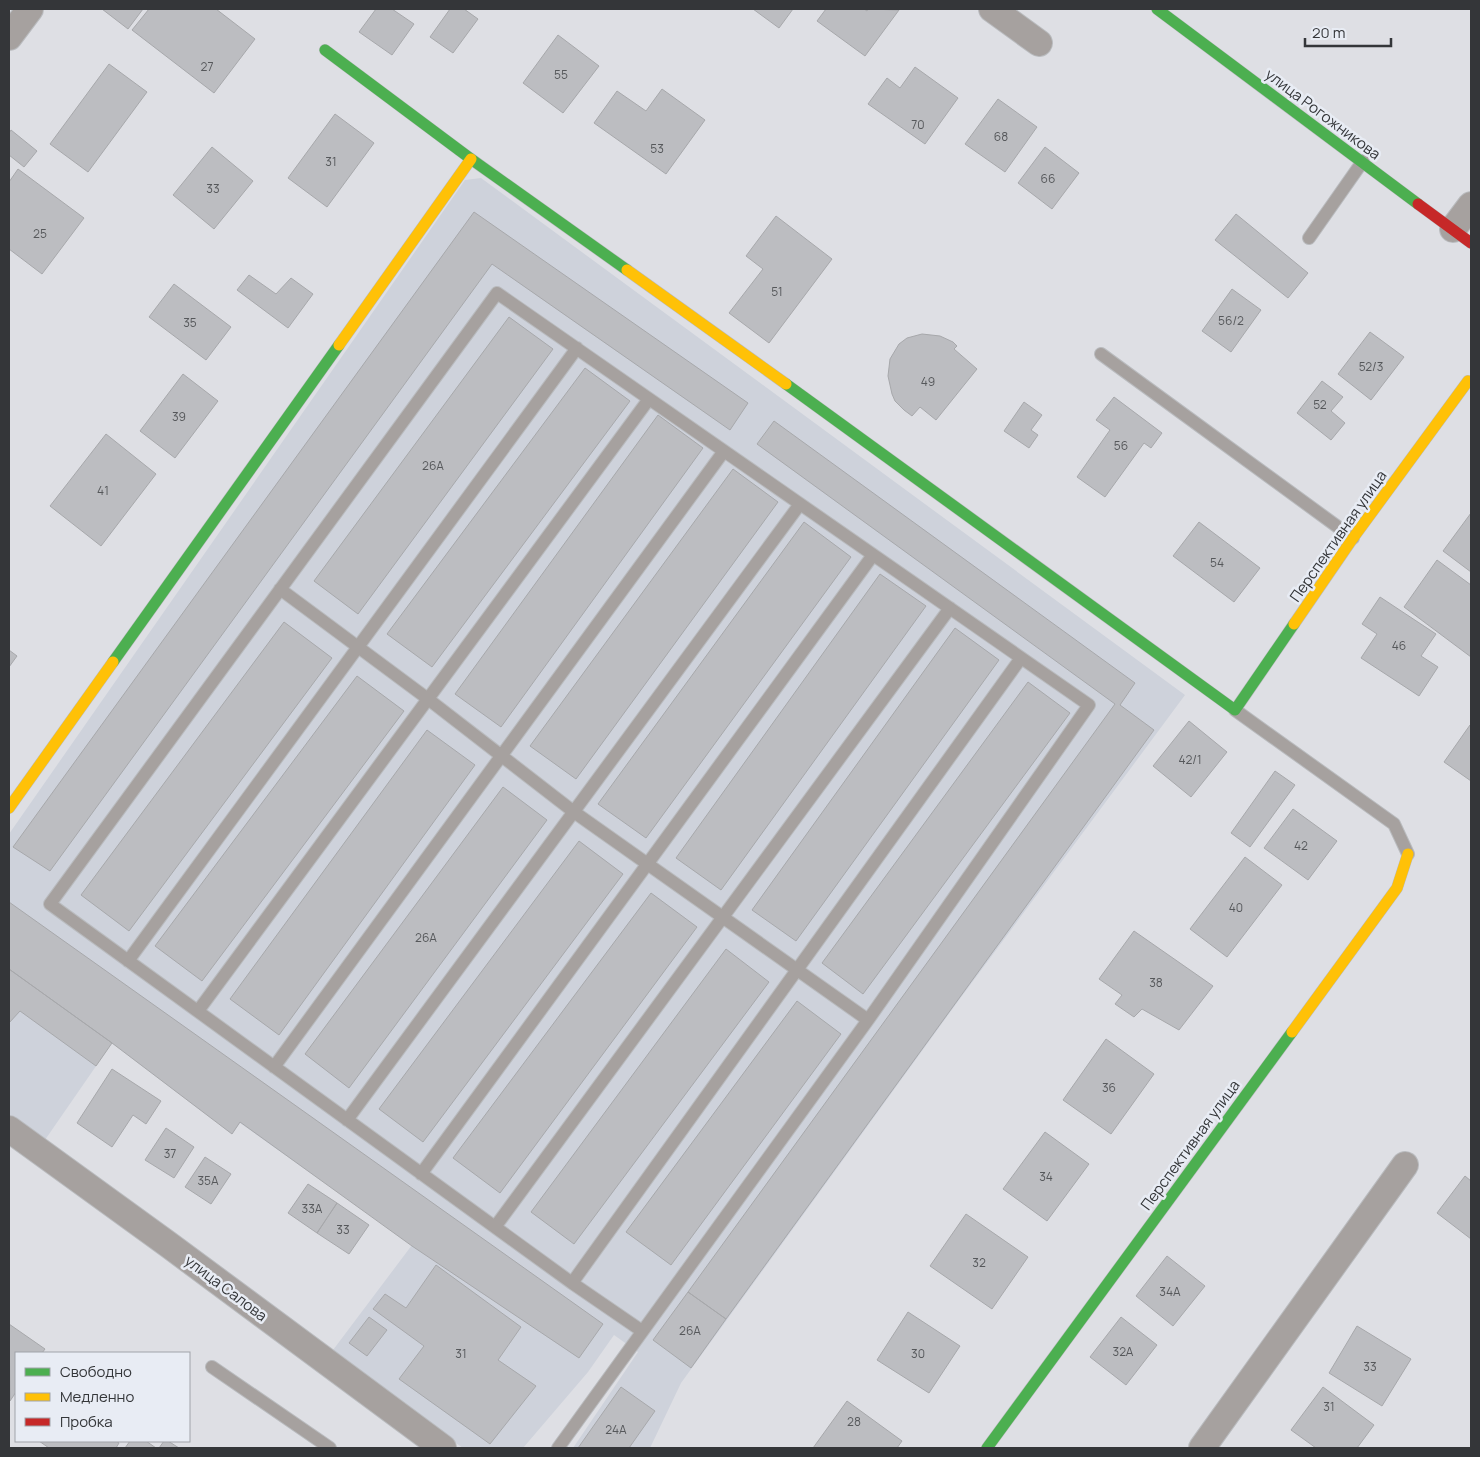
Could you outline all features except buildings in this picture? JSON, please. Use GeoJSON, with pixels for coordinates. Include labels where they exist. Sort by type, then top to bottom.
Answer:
{"type":"FeatureCollection","features":[{"type":"Feature","properties":{"kind":"street"},"geometry":{"type":"LineString","coordinates":[[9,37],[30,9]]}},
{"type":"Feature","properties":{"kind":"street"},"geometry":{"type":"LineString","coordinates":[[992,9],[1039,43]]}},
{"type":"Feature","properties":{"kind":"street","name":"улица Рогожникова"},"geometry":{"type":"LineString","coordinates":[[1157,9],[1462,236]]}},
{"type":"Feature","properties":{"kind":"street"},"geometry":{"type":"LineString","coordinates":[[325,50],[471,159],[911,473],[1235,710]]}},
{"type":"Feature","properties":{"kind":"street"},"geometry":{"type":"LineString","coordinates":[[9,808],[471,159]]}},
{"type":"Feature","properties":{"kind":"street"},"geometry":{"type":"LineString","coordinates":[[1462,236],[1471,205]]}},
{"type":"Feature","properties":{"kind":"street","name":"Перспективная улица"},"geometry":{"type":"LineString","coordinates":[[1235,710],[1354,538],[1468,381]]}},
{"type":"Feature","properties":{"kind":"street","name":"Перспективная улица"},"geometry":{"type":"LineString","coordinates":[[986,1448],[1397,888],[1408,854]]}},
{"type":"Feature","properties":{"kind":"street","name":"улица Салова"},"geometry":{"type":"LineString","coordinates":[[9,1129],[443,1448]]}},
{"type":"Feature","properties":{"kind":"street"},"geometry":{"type":"LineString","coordinates":[[1202,1448],[1405,1164]]}},
{"type":"Feature","properties":{"kind":"lane"},"geometry":{"type":"LineString","coordinates":[[1309,238],[1363,162]]}},
{"type":"Feature","properties":{"kind":"lane"},"geometry":{"type":"LineString","coordinates":[[558,1448],[868,1020],[1089,705],[497,293],[50,904],[572,1283],[642,1331]]}},
{"type":"Feature","properties":{"kind":"lane"},"geometry":{"type":"LineString","coordinates":[[128,961],[577,348]]}},
{"type":"Feature","properties":{"kind":"lane"},"geometry":{"type":"LineString","coordinates":[[1101,354],[1354,538]]}},
{"type":"Feature","properties":{"kind":"lane"},"geometry":{"type":"LineString","coordinates":[[198,1011],[649,399]]}},
{"type":"Feature","properties":{"kind":"lane"},"geometry":{"type":"LineString","coordinates":[[274,1067],[724,451]]}},
{"type":"Feature","properties":{"kind":"lane"},"geometry":{"type":"LineString","coordinates":[[347,1120],[800,504]]}},
{"type":"Feature","properties":{"kind":"lane"},"geometry":{"type":"LineString","coordinates":[[422,1174],[873,555]]}},
{"type":"Feature","properties":{"kind":"lane"},"geometry":{"type":"LineString","coordinates":[[280,590],[428,699],[574,812],[868,1020]]}},
{"type":"Feature","properties":{"kind":"lane"},"geometry":{"type":"LineString","coordinates":[[495,1227],[950,608]]}},
{"type":"Feature","properties":{"kind":"lane"},"geometry":{"type":"LineString","coordinates":[[572,1283],[1021,658]]}},
{"type":"Feature","properties":{"kind":"lane"},"geometry":{"type":"LineString","coordinates":[[1235,710],[1394,824],[1408,854]]}},
{"type":"Feature","properties":{"kind":"lane"},"geometry":{"type":"LineString","coordinates":[[212,1367],[330,1448]]}},
{"type":"Feature","properties":{"kind":"shaded area"},"geometry":{"type":"Polygon","coordinates":[[[481,178],[1185,695],[959,1000],[681,1383],[650,1448],[573,1448],[638,1352],[614,1335],[588,1372],[523,1448],[463,1448],[330,1354],[412,1245],[240,1123],[232,1134],[112,1043],[38,1150],[9,1126],[9,834],[465,180],[481,178]]]}},
{"type":"Feature","properties":{"kind":"traffic: fast"},"geometry":{"type":"LineString","coordinates":[[1157,9],[1418,204]]}},
{"type":"Feature","properties":{"kind":"traffic: fast"},"geometry":{"type":"LineString","coordinates":[[325,50],[471,159],[627,270]]}},
{"type":"Feature","properties":{"kind":"traffic: fast"},"geometry":{"type":"LineString","coordinates":[[113,662],[339,345]]}},
{"type":"Feature","properties":{"kind":"traffic: fast"},"geometry":{"type":"LineString","coordinates":[[786,384],[1235,710],[1294,624]]}},
{"type":"Feature","properties":{"kind":"traffic: fast"},"geometry":{"type":"LineString","coordinates":[[987,1448],[1292,1032]]}},
{"type":"Feature","properties":{"kind":"traffic: slow"},"geometry":{"type":"LineString","coordinates":[[339,345],[471,159]]}},
{"type":"Feature","properties":{"kind":"traffic: slow"},"geometry":{"type":"LineString","coordinates":[[627,270],[786,384]]}},
{"type":"Feature","properties":{"kind":"traffic: slow"},"geometry":{"type":"LineString","coordinates":[[1294,624],[1353,538],[1468,381]]}},
{"type":"Feature","properties":{"kind":"traffic: slow"},"geometry":{"type":"LineString","coordinates":[[9,808],[113,662]]}},
{"type":"Feature","properties":{"kind":"traffic: slow"},"geometry":{"type":"LineString","coordinates":[[1292,1032],[1397,888],[1408,854]]}},
{"type":"Feature","properties":{"kind":"traffic: jam"},"geometry":{"type":"LineString","coordinates":[[1418,204],[1471,243]]}}]}
